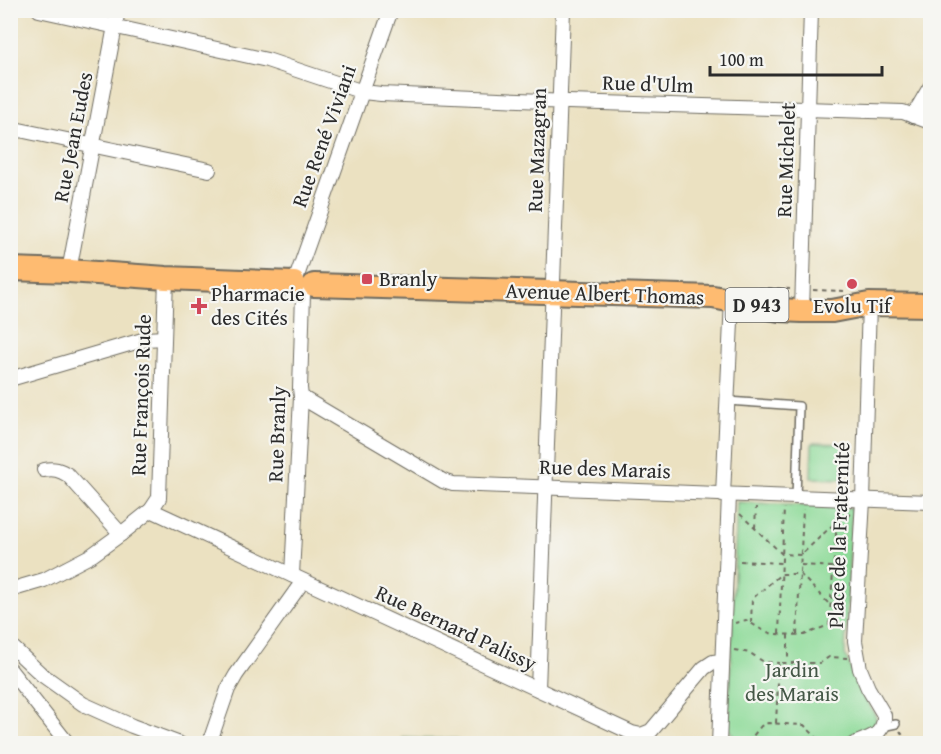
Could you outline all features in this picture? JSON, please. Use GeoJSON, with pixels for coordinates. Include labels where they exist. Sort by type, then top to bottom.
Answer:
{"type":"FeatureCollection","features":[{"type":"Feature","properties":{"kind":"main road","name":"Avenue Albert Thomas"},"geometry":{"type":"LineString","coordinates":[[10,269],[302,285],[713,297],[778,310],[802,311],[832,311],[869,304],[930,305]]}},
{"type":"Feature","properties":{"kind":"street","name":"Rue d'Ulm"},"geometry":{"type":"LineString","coordinates":[[39,10],[267,60],[363,92],[903,112],[930,122]]}},
{"type":"Feature","properties":{"kind":"street","name":"Rue Jean Eudes"},"geometry":{"type":"LineString","coordinates":[[69,271],[118,10]]}},
{"type":"Feature","properties":{"kind":"street","name":"Rue René Viviani"},"geometry":{"type":"LineString","coordinates":[[302,285],[391,10]]}},
{"type":"Feature","properties":{"kind":"street","name":"Rue Mazagran"},"geometry":{"type":"LineString","coordinates":[[538,689],[563,10]]}},
{"type":"Feature","properties":{"kind":"street","name":"Rue Michelet"},"geometry":{"type":"LineString","coordinates":[[802,311],[811,10]]}},
{"type":"Feature","properties":{"kind":"street"},"geometry":{"type":"LineString","coordinates":[[913,116],[930,87]]}},
{"type":"Feature","properties":{"kind":"street"},"geometry":{"type":"LineString","coordinates":[[10,128],[209,170]]}},
{"type":"Feature","properties":{"kind":"street","name":"Rue François Rude"},"geometry":{"type":"LineString","coordinates":[[151,510],[159,498],[166,278]]}},
{"type":"Feature","properties":{"kind":"street","name":"Rue Branly"},"geometry":{"type":"LineString","coordinates":[[297,578],[302,285]]}},
{"type":"Feature","properties":{"kind":"street"},"geometry":{"type":"LineString","coordinates":[[719,744],[726,561],[727,401],[732,300]]}},
{"type":"Feature","properties":{"kind":"street","name":"Place de la Fraternité"},"geometry":{"type":"LineString","coordinates":[[869,304],[855,641],[860,669],[884,715],[884,721],[893,728]]}},
{"type":"Feature","properties":{"kind":"street"},"geometry":{"type":"LineString","coordinates":[[10,379],[146,339],[164,338]]}},
{"type":"Feature","properties":{"kind":"street","name":"Rue des Marais"},"geometry":{"type":"LineString","coordinates":[[301,398],[443,481],[453,484],[727,498],[795,497],[862,504],[930,502]]}},
{"type":"Feature","properties":{"kind":"street"},"geometry":{"type":"LineString","coordinates":[[44,470],[60,470],[68,475],[121,534]]}},
{"type":"Feature","properties":{"kind":"street"},"geometry":{"type":"LineString","coordinates":[[10,590],[44,580],[92,555],[151,510]]}},
{"type":"Feature","properties":{"kind":"street","name":"Rue Bernard Palissy"},"geometry":{"type":"LineString","coordinates":[[151,510],[632,733],[641,735],[651,731],[704,668],[713,662],[722,661]]}},
{"type":"Feature","properties":{"kind":"street"},"geometry":{"type":"LineString","coordinates":[[209,744],[228,689],[297,578]]}},
{"type":"Feature","properties":{"kind":"street"},"geometry":{"type":"LineString","coordinates":[[10,645],[41,674],[83,704],[180,744]]}},
{"type":"Feature","properties":{"kind":"street"},"geometry":{"type":"LineString","coordinates":[[10,670],[68,744]]}},
{"type":"Feature","properties":{"kind":"street"},"geometry":{"type":"LineString","coordinates":[[854,744],[893,728]]}},
{"type":"Feature","properties":{"kind":"lane"},"geometry":{"type":"LineString","coordinates":[[727,401],[799,406],[795,497]]}},
{"type":"Feature","properties":{"kind":"path"},"geometry":{"type":"LineString","coordinates":[[755,528],[757,496]]}},
{"type":"Feature","properties":{"kind":"path"},"geometry":{"type":"LineString","coordinates":[[779,634],[782,554],[795,497]]}},
{"type":"Feature","properties":{"kind":"path"},"geometry":{"type":"LineString","coordinates":[[795,497],[801,555],[797,635]]}},
{"type":"Feature","properties":{"kind":"path"},"geometry":{"type":"LineString","coordinates":[[727,498],[782,554],[801,555],[837,521],[862,504]]}},
{"type":"Feature","properties":{"kind":"path"},"geometry":{"type":"LineString","coordinates":[[724,627],[746,620],[773,634],[804,635],[829,625],[837,521]]}},
{"type":"Feature","properties":{"kind":"path"},"geometry":{"type":"LineString","coordinates":[[726,561],[782,563]]}},
{"type":"Feature","properties":{"kind":"path"},"geometry":{"type":"LineString","coordinates":[[801,565],[834,567]]}},
{"type":"Feature","properties":{"kind":"path"},"geometry":{"type":"LineString","coordinates":[[751,623],[752,599],[781,574],[800,574],[831,605]]}},
{"type":"Feature","properties":{"kind":"path"},"geometry":{"type":"LineString","coordinates":[[788,635],[788,663]]}},
{"type":"Feature","properties":{"kind":"path"},"geometry":{"type":"LineString","coordinates":[[723,644],[735,651],[750,653],[764,662],[820,663],[829,657],[858,658]]}},
{"type":"Feature","properties":{"kind":"path"},"geometry":{"type":"LineString","coordinates":[[776,723],[779,663]]}},
{"type":"Feature","properties":{"kind":"path"},"geometry":{"type":"LineString","coordinates":[[751,744],[753,736],[761,726],[768,723],[804,725],[818,739],[819,744]]}},
{"type":"Feature","properties":{"kind":"path"},"geometry":{"type":"LineString","coordinates":[[893,728],[909,744]]}},
{"type":"Feature","properties":{"kind":"green space"},"geometry":{"type":"Polygon","coordinates":[[[812,443],[845,444],[844,479],[811,478],[812,443]]]}},
{"type":"Feature","properties":{"kind":"green space","name":"Jardin des Marais"},"geometry":{"type":"Polygon","coordinates":[[[737,502],[852,508],[845,654],[854,677],[876,717],[873,730],[831,743],[756,744],[734,737],[728,728],[737,502]]]}},
{"type":"Feature","properties":{"kind":"green space"},"geometry":{"type":"Polygon","coordinates":[[[403,738],[457,739],[463,743],[403,743],[403,738]]]}},
{"type":"Feature","properties":{"kind":"place","name":"Branly"},"geometry":{"type":"Point","coordinates":[367,279]}},
{"type":"Feature","properties":{"kind":"place","name":"Evolu Tif"},"geometry":{"type":"Point","coordinates":[852,284]}},
{"type":"Feature","properties":{"kind":"place","name":"Pharmacie des Cités"},"geometry":{"type":"Point","coordinates":[199,306]}}]}
